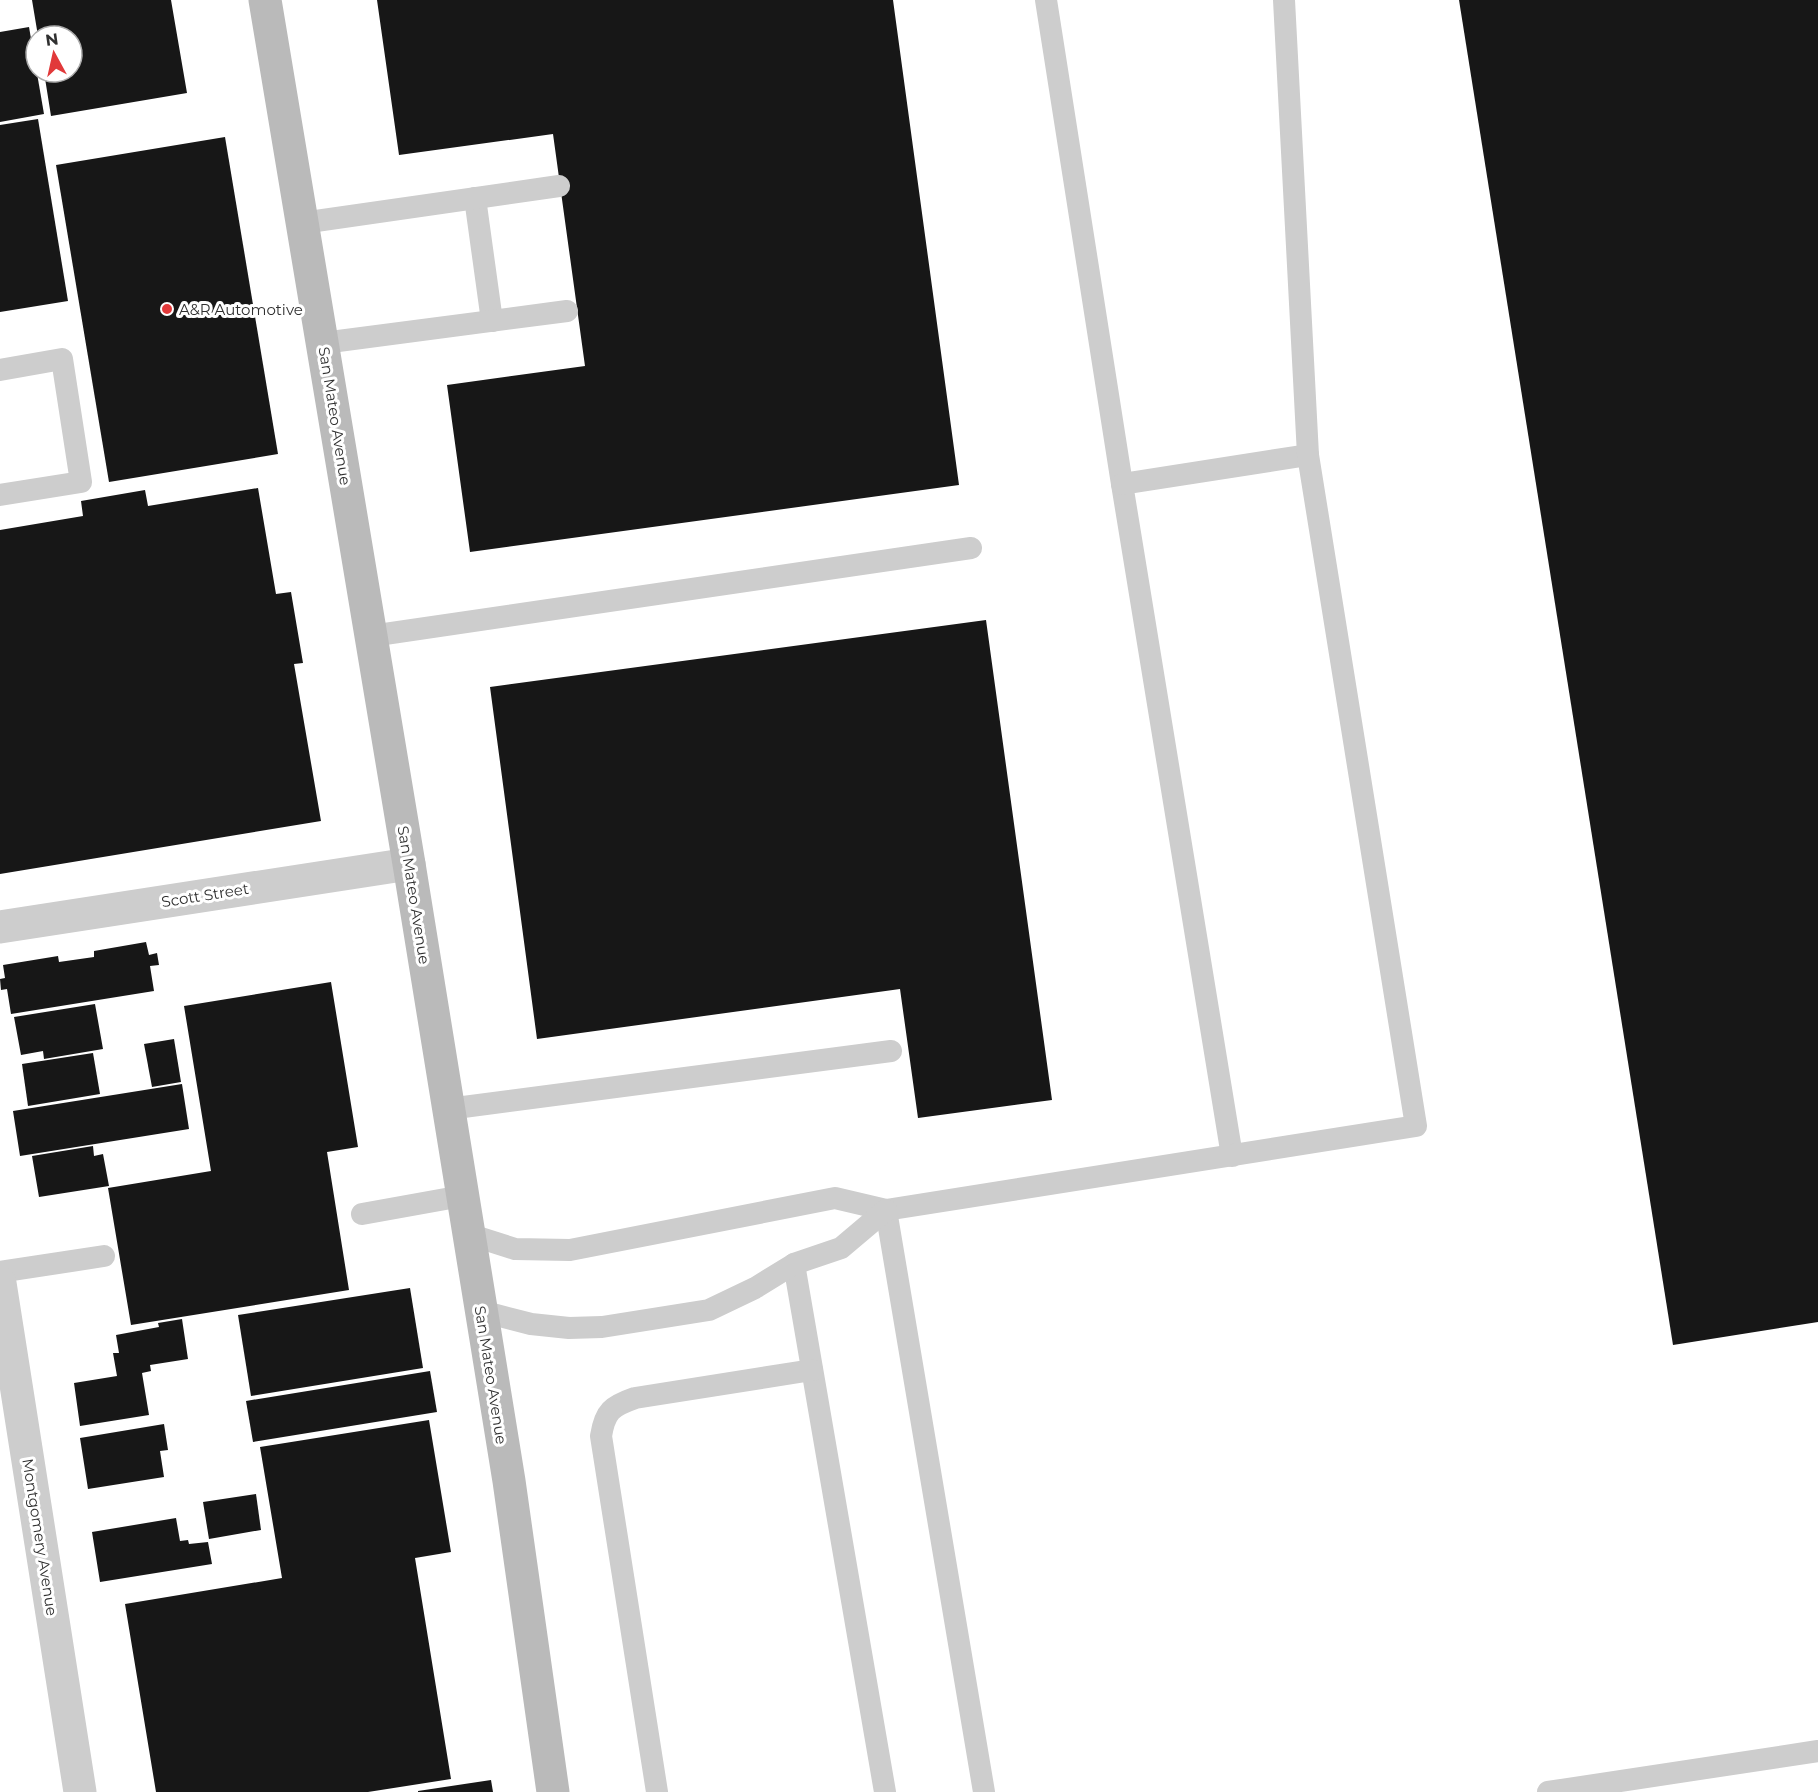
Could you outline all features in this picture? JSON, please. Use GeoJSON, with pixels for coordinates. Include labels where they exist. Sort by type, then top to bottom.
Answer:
{"type":"FeatureCollection","features":[{"type":"Feature","properties":{"kind":"main road","name":"San Mateo Avenue"},"geometry":{"type":"LineString","coordinates":[[265,0],[509,1481],[553,1792]]}},
{"type":"Feature","properties":{"kind":"street","name":"Scott Street"},"geometry":{"type":"LineString","coordinates":[[0,927],[409,864]]}},
{"type":"Feature","properties":{"kind":"street","name":"Montgomery Avenue"},"geometry":{"type":"LineString","coordinates":[[0,1283],[80,1792]]}},
{"type":"Feature","properties":{"kind":"lane"},"geometry":{"type":"LineString","coordinates":[[1046,0],[1122,484],[1232,1156]]}},
{"type":"Feature","properties":{"kind":"lane"},"geometry":{"type":"LineString","coordinates":[[468,1234],[515,1249],[570,1250],[835,1198],[886,1210],[1416,1126],[1308,455],[1284,0]]}},
{"type":"Feature","properties":{"kind":"lane"},"geometry":{"type":"LineString","coordinates":[[302,223],[559,186]]}},
{"type":"Feature","properties":{"kind":"lane"},"geometry":{"type":"LineString","coordinates":[[475,198],[492,321]]}},
{"type":"Feature","properties":{"kind":"lane"},"geometry":{"type":"LineString","coordinates":[[322,343],[567,311]]}},
{"type":"Feature","properties":{"kind":"lane"},"geometry":{"type":"LineString","coordinates":[[0,370],[62,359],[81,482],[0,495]]}},
{"type":"Feature","properties":{"kind":"lane"},"geometry":{"type":"LineString","coordinates":[[1122,484],[1308,455]]}},
{"type":"Feature","properties":{"kind":"lane"},"geometry":{"type":"LineString","coordinates":[[371,636],[971,548]]}},
{"type":"Feature","properties":{"kind":"lane"},"geometry":{"type":"LineString","coordinates":[[448,1109],[891,1051]]}},
{"type":"Feature","properties":{"kind":"lane"},"geometry":{"type":"LineString","coordinates":[[362,1214],[462,1196]]}},
{"type":"Feature","properties":{"kind":"lane"},"geometry":{"type":"LineString","coordinates":[[481,1311],[531,1324],[569,1328],[602,1327],[710,1310],[755,1288],[794,1264],[841,1248],[886,1210]]}},
{"type":"Feature","properties":{"kind":"lane"},"geometry":{"type":"LineString","coordinates":[[886,1210],[984,1792]]}},
{"type":"Feature","properties":{"kind":"lane"},"geometry":{"type":"LineString","coordinates":[[0,1272],[104,1256]]}},
{"type":"Feature","properties":{"kind":"lane"},"geometry":{"type":"LineString","coordinates":[[794,1264],[885,1792]]}},
{"type":"Feature","properties":{"kind":"lane"},"geometry":{"type":"LineString","coordinates":[[657,1792],[601,1436],[604,1422],[616,1405],[635,1398],[812,1370]]}},
{"type":"Feature","properties":{"kind":"lane"},"geometry":{"type":"LineString","coordinates":[[1548,1792],[1818,1750]]}},
{"type":"Feature","properties":{"kind":"building"},"geometry":{"type":"Polygon","coordinates":[[[32,0],[171,0],[187,93],[51,116],[46,84],[84,84],[84,24],[36,24],[32,0]]]}},
{"type":"Feature","properties":{"kind":"building"},"geometry":{"type":"Polygon","coordinates":[[[377,0],[893,0],[959,485],[470,552],[447,385],[585,366],[553,134],[399,155],[377,0]]]}},
{"type":"Feature","properties":{"kind":"building"},"geometry":{"type":"Polygon","coordinates":[[[1459,0],[1818,0],[1818,1322],[1673,1345],[1459,0]]]}},
{"type":"Feature","properties":{"kind":"building"},"geometry":{"type":"Polygon","coordinates":[[[24,28],[24,84],[39,84],[44,114],[0,122],[0,32],[24,28]]]}},
{"type":"Feature","properties":{"kind":"building"},"geometry":{"type":"Polygon","coordinates":[[[38,119],[68,301],[0,312],[0,125],[38,119]]]}},
{"type":"Feature","properties":{"kind":"building"},"geometry":{"type":"Polygon","coordinates":[[[225,137],[278,454],[109,482],[56,165],[225,137]]]}},
{"type":"Feature","properties":{"kind":"building"},"geometry":{"type":"Polygon","coordinates":[[[258,488],[276,594],[291,592],[303,663],[294,664],[321,821],[0,874],[0,530],[83,516],[81,501],[145,490],[148,506],[258,488]]]}},
{"type":"Feature","properties":{"kind":"building"},"geometry":{"type":"Polygon","coordinates":[[[986,620],[1052,1100],[918,1118],[900,989],[537,1039],[490,687],[986,620]]]}},
{"type":"Feature","properties":{"kind":"building"},"geometry":{"type":"Polygon","coordinates":[[[146,942],[149,955],[157,953],[159,965],[150,966],[154,991],[11,1014],[7,989],[1,990],[0,979],[5,978],[3,965],[58,956],[59,962],[94,957],[94,951],[146,942]]]}},
{"type":"Feature","properties":{"kind":"building"},"geometry":{"type":"Polygon","coordinates":[[[331,982],[358,1147],[327,1152],[349,1290],[131,1325],[108,1188],[211,1171],[184,1006],[331,982]]]}},
{"type":"Feature","properties":{"kind":"building"},"geometry":{"type":"Polygon","coordinates":[[[95,1004],[103,1049],[44,1059],[43,1051],[21,1055],[14,1017],[95,1004]]]}},
{"type":"Feature","properties":{"kind":"building"},"geometry":{"type":"Polygon","coordinates":[[[174,1039],[181,1082],[152,1087],[144,1044],[174,1039]]]}},
{"type":"Feature","properties":{"kind":"building"},"geometry":{"type":"Polygon","coordinates":[[[93,1053],[100,1094],[28,1106],[22,1064],[93,1053]]]}},
{"type":"Feature","properties":{"kind":"building"},"geometry":{"type":"Polygon","coordinates":[[[182,1084],[189,1129],[20,1156],[13,1111],[182,1084]]]}},
{"type":"Feature","properties":{"kind":"building"},"geometry":{"type":"Polygon","coordinates":[[[93,1146],[94,1156],[103,1154],[109,1186],[39,1197],[32,1156],[93,1146]]]}},
{"type":"Feature","properties":{"kind":"building"},"geometry":{"type":"Polygon","coordinates":[[[410,1288],[423,1368],[251,1396],[238,1315],[410,1288]]]}},
{"type":"Feature","properties":{"kind":"building"},"geometry":{"type":"Polygon","coordinates":[[[182,1319],[188,1359],[150,1365],[151,1371],[142,1373],[149,1415],[80,1426],[74,1383],[117,1376],[113,1353],[119,1353],[116,1335],[159,1327],[158,1323],[182,1319]]]}},
{"type":"Feature","properties":{"kind":"building"},"geometry":{"type":"Polygon","coordinates":[[[430,1371],[437,1412],[253,1442],[246,1401],[430,1371]]]}},
{"type":"Feature","properties":{"kind":"building"},"geometry":{"type":"Polygon","coordinates":[[[429,1420],[451,1552],[415,1558],[451,1779],[368,1792],[156,1792],[125,1604],[282,1578],[260,1447],[429,1420]]]}},
{"type":"Feature","properties":{"kind":"building"},"geometry":{"type":"Polygon","coordinates":[[[164,1424],[168,1450],[160,1451],[164,1477],[88,1489],[80,1438],[164,1424]]]}},
{"type":"Feature","properties":{"kind":"building"},"geometry":{"type":"Polygon","coordinates":[[[256,1494],[261,1530],[209,1539],[203,1502],[256,1494]]]}},
{"type":"Feature","properties":{"kind":"building"},"geometry":{"type":"Polygon","coordinates":[[[176,1518],[180,1541],[188,1540],[189,1544],[208,1542],[212,1564],[100,1582],[92,1532],[176,1518]]]}},
{"type":"Feature","properties":{"kind":"building"},"geometry":{"type":"Polygon","coordinates":[[[491,1780],[493,1792],[418,1792],[418,1791],[491,1780]]]}},
{"type":"Feature","properties":{"kind":"place","name":"A&R Automotive"},"geometry":{"type":"Point","coordinates":[167,309]}}]}
